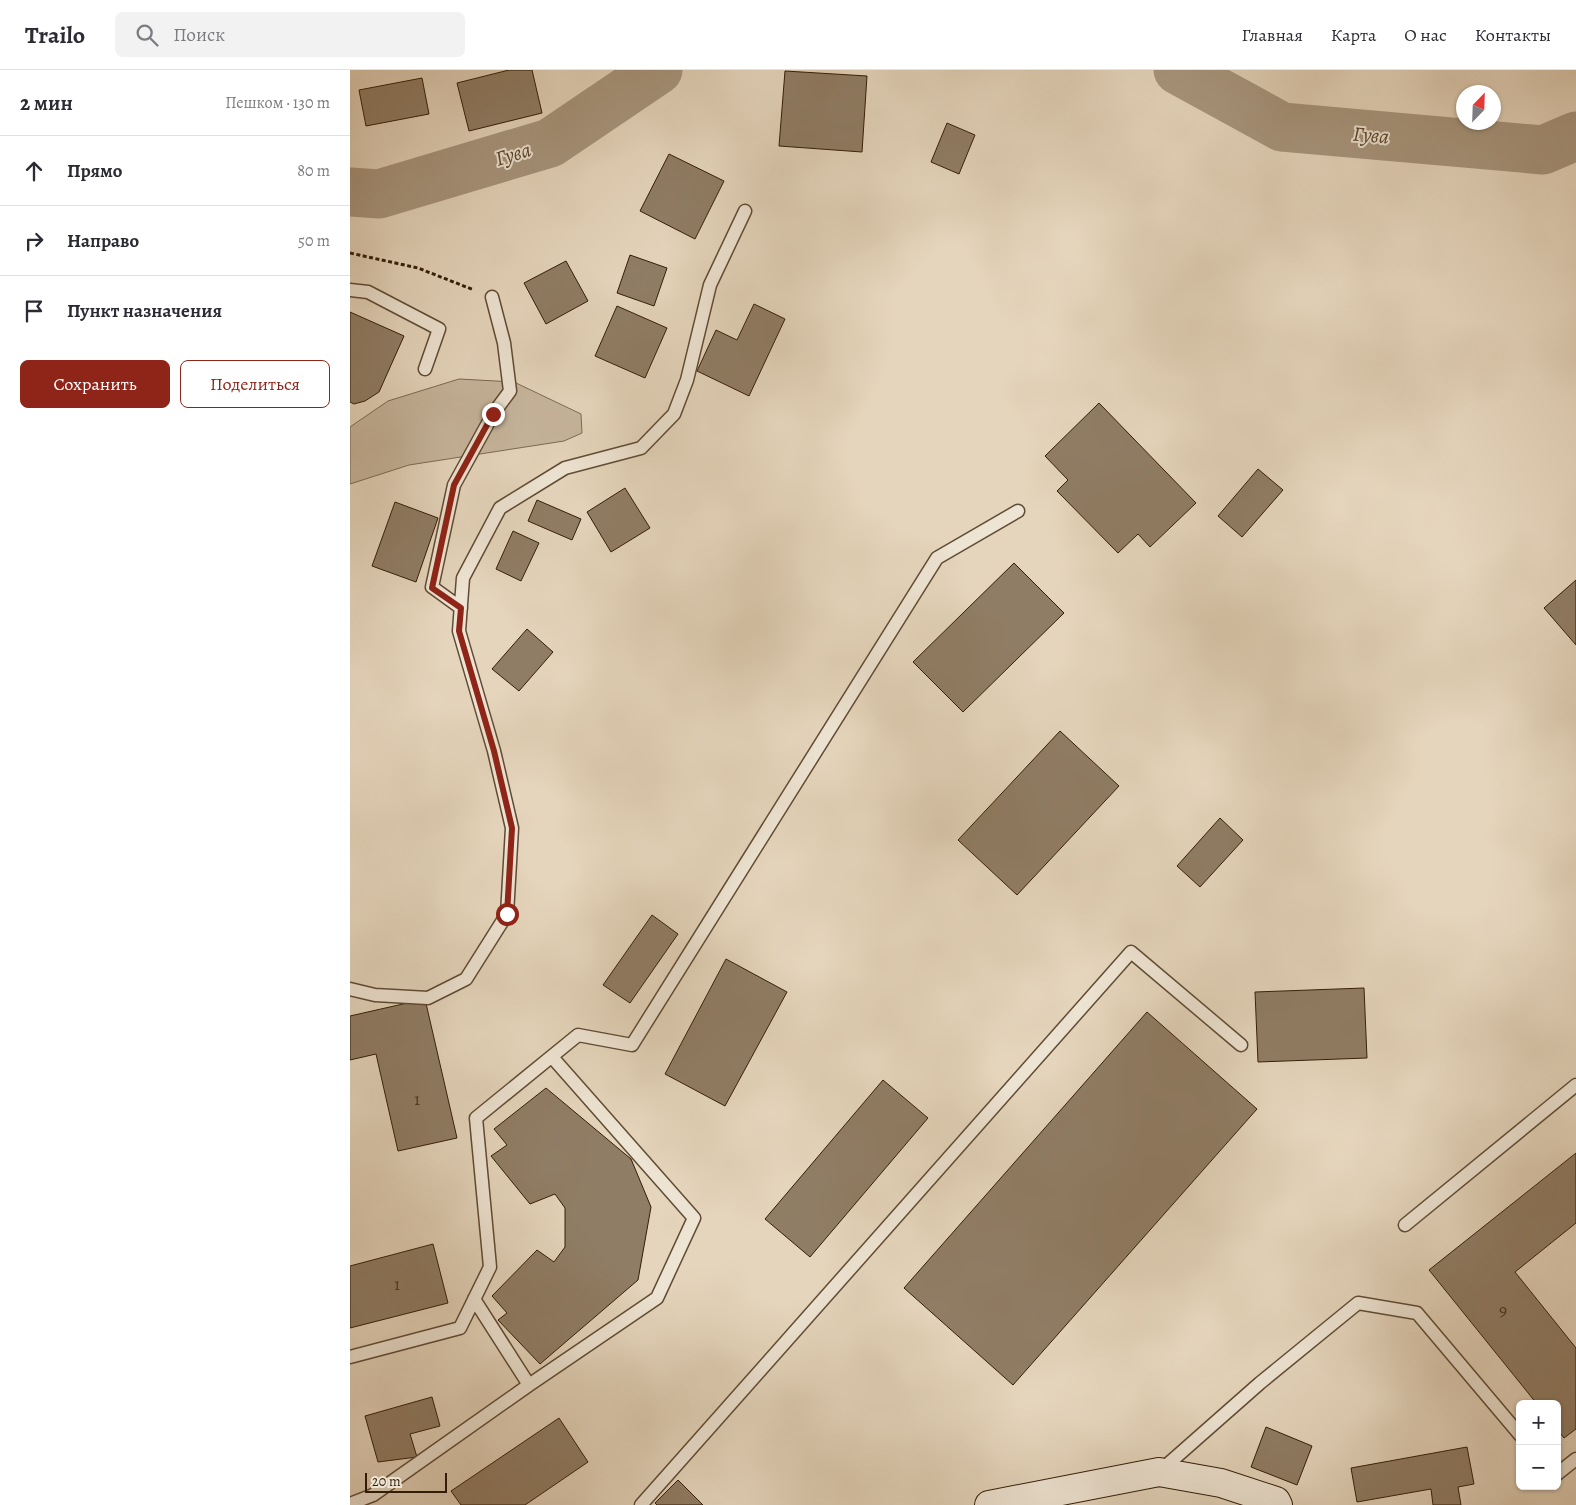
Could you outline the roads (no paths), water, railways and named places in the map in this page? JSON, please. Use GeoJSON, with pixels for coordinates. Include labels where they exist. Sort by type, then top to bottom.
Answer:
{"type":"FeatureCollection","features":[{"type":"Feature","properties":{"kind":"main road"},"geometry":{"type":"LineString","coordinates":[[990,1505],[1159,1472],[1221,1483],[1276,1502],[1278,1505]]}},
{"type":"Feature","properties":{"kind":"lane"},"geometry":{"type":"LineString","coordinates":[[350,989],[375,994],[428,998],[466,979],[507,914],[512,828],[494,751],[459,631],[464,578],[500,508],[565,468],[641,448],[674,414],[687,380],[710,284],[745,211]]}},
{"type":"Feature","properties":{"kind":"lane"},"geometry":{"type":"LineString","coordinates":[[350,290],[368,292],[439,329],[425,368]]}},
{"type":"Feature","properties":{"kind":"lane"},"geometry":{"type":"LineString","coordinates":[[461,608],[432,588],[454,485],[493,414],[510,391],[504,342],[492,297]]}},
{"type":"Feature","properties":{"kind":"lane"},"geometry":{"type":"LineString","coordinates":[[350,1357],[460,1328],[490,1267],[476,1118],[578,1035],[632,1045],[937,558],[1018,511]]}},
{"type":"Feature","properties":{"kind":"lane"},"geometry":{"type":"LineString","coordinates":[[641,1505],[1131,952],[1241,1045]]}},
{"type":"Feature","properties":{"kind":"lane"},"geometry":{"type":"LineString","coordinates":[[350,1504],[373,1495],[657,1298],[694,1218],[552,1057]]}},
{"type":"Feature","properties":{"kind":"lane"},"geometry":{"type":"LineString","coordinates":[[1405,1224],[1576,1085]]}},
{"type":"Feature","properties":{"kind":"lane"},"geometry":{"type":"LineString","coordinates":[[474,1299],[529,1386]]}},
{"type":"Feature","properties":{"kind":"lane"},"geometry":{"type":"LineString","coordinates":[[1159,1472],[1260,1383],[1358,1303],[1417,1313],[1516,1430]]}},
{"type":"Feature","properties":{"kind":"lane"},"geometry":{"type":"LineString","coordinates":[[1561,1471],[1576,1459]]}},
{"type":"Feature","properties":{"kind":"waterway","name":"Гува"},"geometry":{"type":"LineString","coordinates":[[350,192],[379,194],[550,143],[658,70]]}},
{"type":"Feature","properties":{"kind":"waterway","name":"Гува"},"geometry":{"type":"LineString","coordinates":[[1178,70],[1282,127],[1543,150],[1576,136]]}}]}
